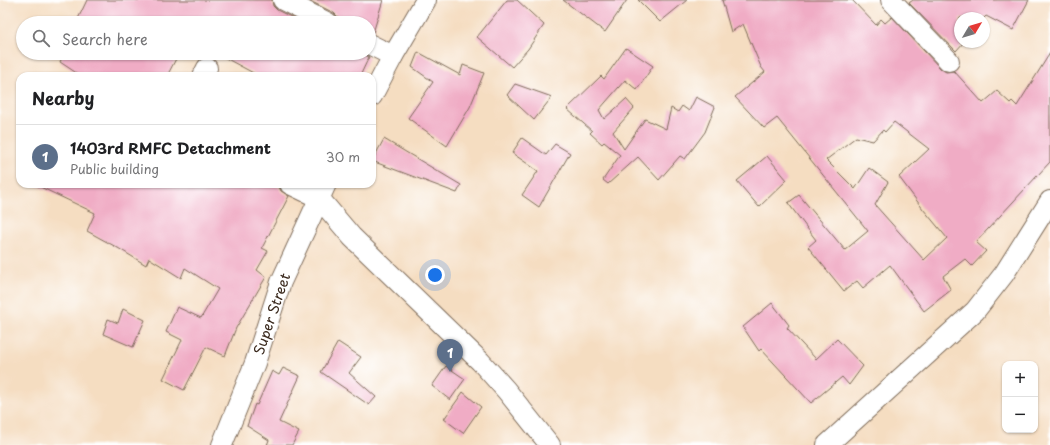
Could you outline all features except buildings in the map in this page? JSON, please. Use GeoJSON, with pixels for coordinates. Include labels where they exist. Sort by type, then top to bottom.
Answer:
{"type":"FeatureCollection","features":[{"type":"Feature","properties":{"kind":"street"},"geometry":{"type":"LineString","coordinates":[[283,0],[314,16]]}},
{"type":"Feature","properties":{"kind":"street"},"geometry":{"type":"LineString","coordinates":[[376,88],[426,0]]}},
{"type":"Feature","properties":{"kind":"street"},"geometry":{"type":"LineString","coordinates":[[890,0],[949,61]]}},
{"type":"Feature","properties":{"kind":"street"},"geometry":{"type":"LineString","coordinates":[[376,48],[393,56]]}},
{"type":"Feature","properties":{"kind":"street"},"geometry":{"type":"LineString","coordinates":[[309,188],[323,191],[352,237],[480,361],[506,390],[550,445]]}},
{"type":"Feature","properties":{"kind":"street","name":"Super Street"},"geometry":{"type":"LineString","coordinates":[[222,445],[255,363],[281,282],[323,191]]}},
{"type":"Feature","properties":{"kind":"street"},"geometry":{"type":"LineString","coordinates":[[827,445],[975,310],[1004,274],[1050,201]]}},
{"type":"Feature","properties":{"kind":"place","name":"1403rd RMFC Detachment"},"geometry":{"type":"Point","coordinates":[450,372]}}]}
